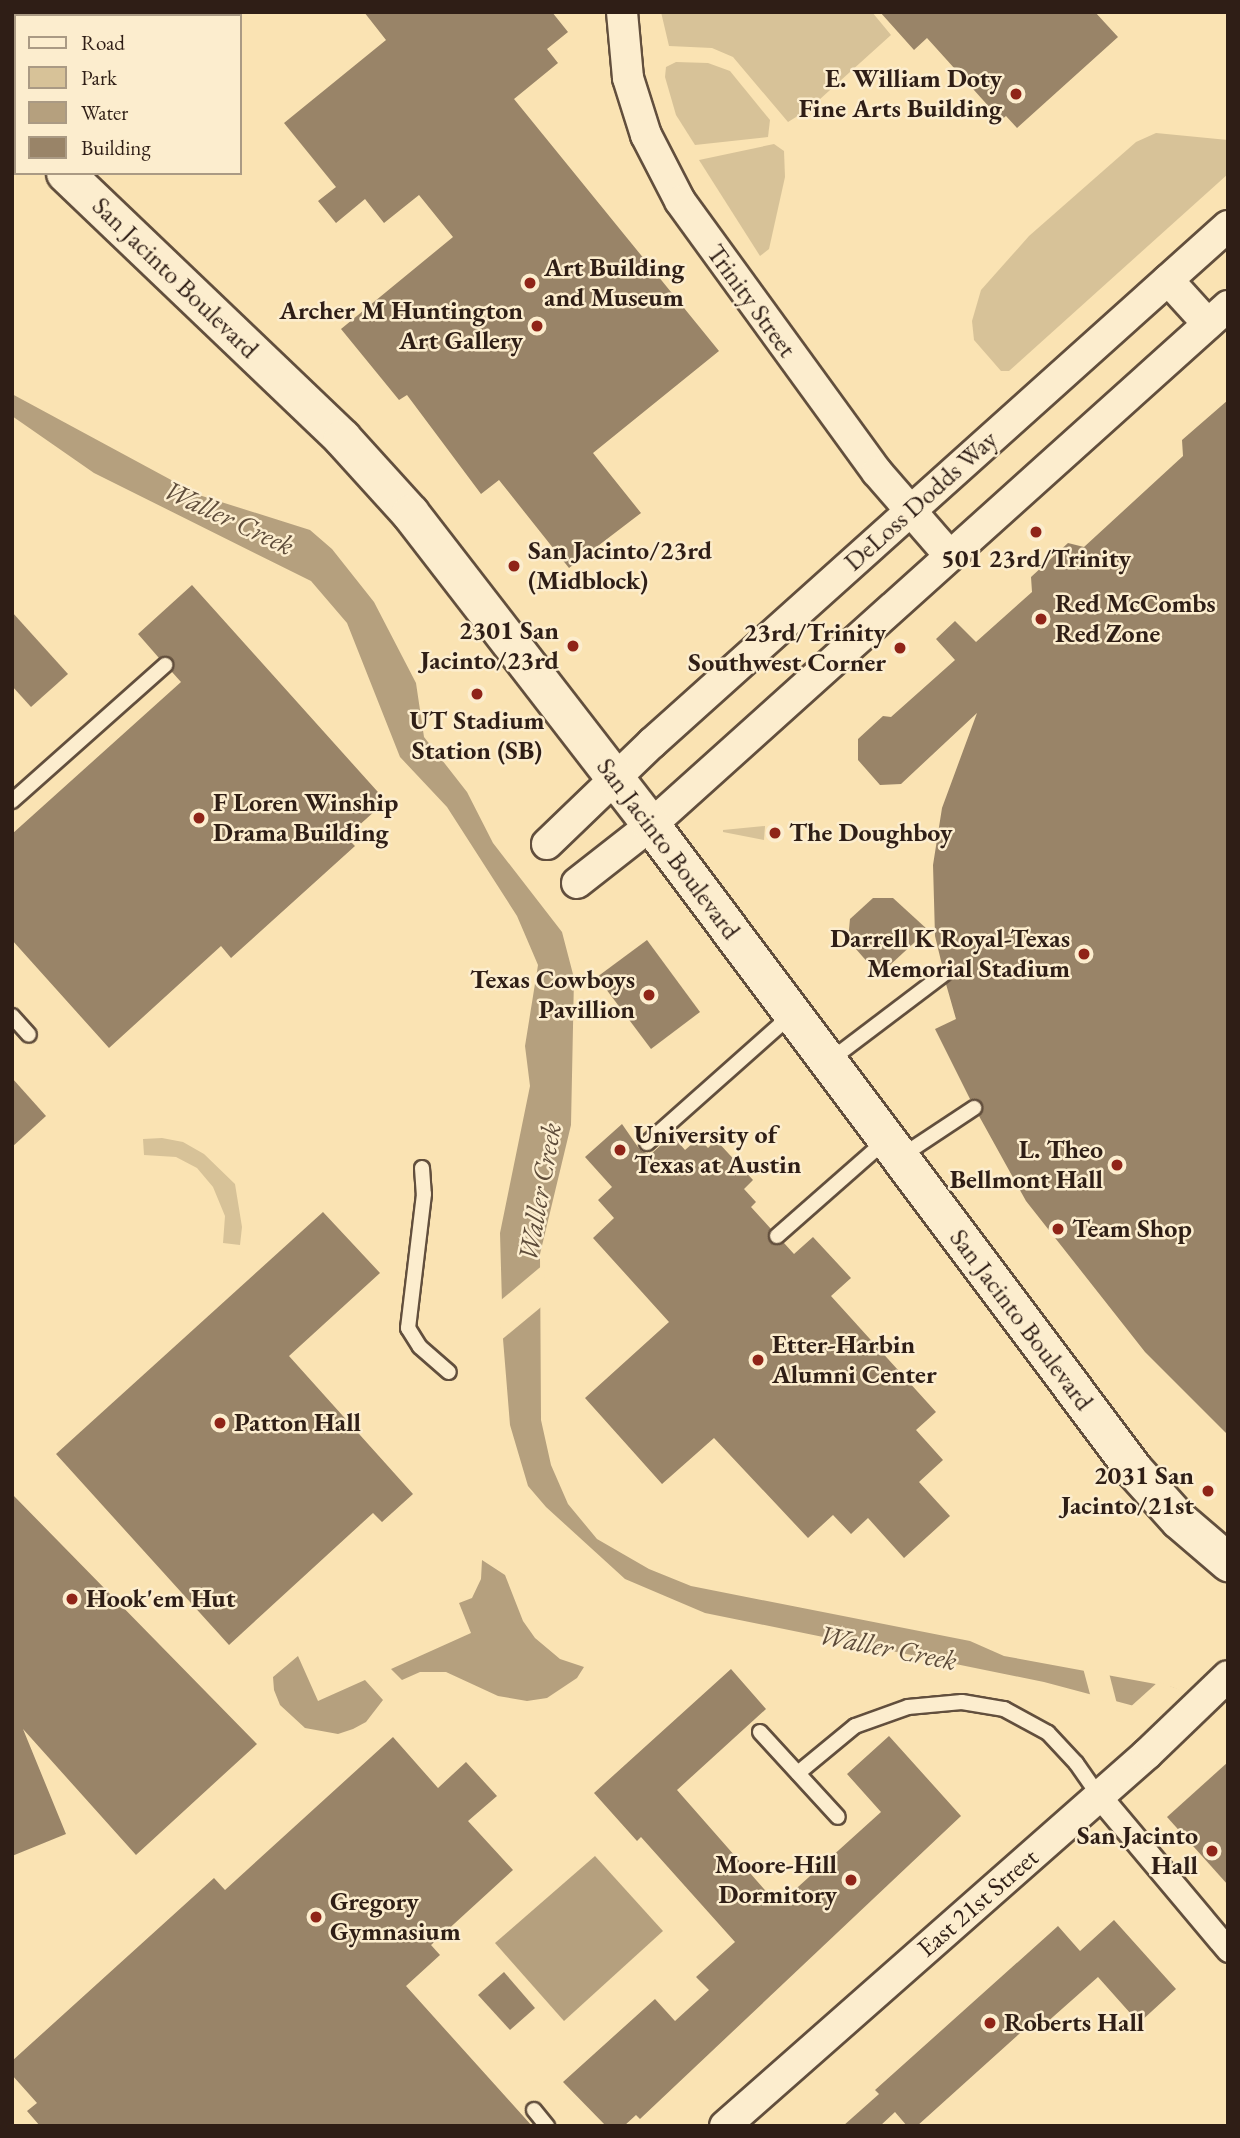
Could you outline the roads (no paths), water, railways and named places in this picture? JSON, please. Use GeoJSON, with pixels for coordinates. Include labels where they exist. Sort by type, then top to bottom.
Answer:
{"type":"FeatureCollection","features":[{"type":"Feature","properties":{"kind":"street","name":"Trinity Street"},"geometry":{"type":"LineString","coordinates":[[622,12],[631,89],[646,135],[680,201],[910,511],[950,556]]}},
{"type":"Feature","properties":{"kind":"street","name":"San Jacinto Boulevard"},"geometry":{"type":"LineString","coordinates":[[67,175],[367,466],[466,583],[615,777],[1133,1470],[1179,1520],[1228,1562]]}},
{"type":"Feature","properties":{"kind":"street","name":"DeLoss Dodds Way"},"geometry":{"type":"LineString","coordinates":[[547,844],[615,777],[1228,226]]}},
{"type":"Feature","properties":{"kind":"street"},"geometry":{"type":"LineString","coordinates":[[577,883],[651,825],[1218,315],[1168,280]]}},
{"type":"Feature","properties":{"kind":"street","name":"East 21st Street"},"geometry":{"type":"LineString","coordinates":[[725,2126],[1169,1734],[1228,1676]]}},
{"type":"Feature","properties":{"kind":"street"},"geometry":{"type":"LineString","coordinates":[[1099,1796],[1228,1950]]}},
{"type":"Feature","properties":{"kind":"lane"},"geometry":{"type":"LineString","coordinates":[[12,802],[165,664]]}},
{"type":"Feature","properties":{"kind":"lane"},"geometry":{"type":"LineString","coordinates":[[828,1062],[944,974]]}},
{"type":"Feature","properties":{"kind":"lane"},"geometry":{"type":"LineString","coordinates":[[647,1143],[792,1014]]}},
{"type":"Feature","properties":{"kind":"lane"},"geometry":{"type":"LineString","coordinates":[[12,1016],[29,1035]]}},
{"type":"Feature","properties":{"kind":"lane"},"geometry":{"type":"LineString","coordinates":[[777,1236],[893,1149],[974,1108]]}},
{"type":"Feature","properties":{"kind":"lane"},"geometry":{"type":"LineString","coordinates":[[422,1168],[424,1194],[408,1328],[420,1347],[449,1372]]}},
{"type":"Feature","properties":{"kind":"lane"},"geometry":{"type":"LineString","coordinates":[[798,1773],[855,1726],[908,1707],[962,1702],[1004,1709],[1048,1733],[1076,1762],[1099,1796]]}},
{"type":"Feature","properties":{"kind":"lane"},"geometry":{"type":"LineString","coordinates":[[760,1732],[838,1817]]}},
{"type":"Feature","properties":{"kind":"lane"},"geometry":{"type":"LineString","coordinates":[[534,2110],[547,2126]]}},
{"type":"Feature","properties":{"kind":"water","name":"Waller Creek"},"geometry":{"type":"Polygon","coordinates":[[[12,394],[199,495],[310,530],[332,549],[374,602],[416,683],[424,737],[467,792],[493,843],[562,932],[574,978],[571,1125],[540,1254],[541,1420],[551,1465],[568,1504],[597,1539],[649,1569],[691,1586],[970,1641],[1004,1656],[1172,1687],[1228,1710],[1228,1731],[1044,1682],[705,1613],[625,1579],[546,1507],[528,1486],[510,1425],[503,1339],[500,1233],[530,1086],[525,1046],[538,965],[517,916],[447,807],[400,757],[347,623],[311,581],[94,473],[12,416],[12,394]]]}},
{"type":"Feature","properties":{"kind":"water"},"geometry":{"type":"Polygon","coordinates":[[[482,1560],[505,1575],[523,1621],[535,1638],[560,1659],[584,1667],[577,1678],[547,1698],[527,1701],[498,1696],[446,1672],[420,1672],[402,1680],[391,1669],[471,1633],[459,1603],[472,1598],[481,1579],[482,1560]]]}},
{"type":"Feature","properties":{"kind":"water"},"geometry":{"type":"Polygon","coordinates":[[[298,1656],[318,1701],[365,1680],[383,1700],[366,1722],[353,1729],[338,1734],[305,1728],[280,1705],[274,1690],[273,1677],[298,1656]]]}},
{"type":"Feature","properties":{"kind":"water"},"geometry":{"type":"Polygon","coordinates":[[[595,1856],[663,1931],[564,2021],[495,1943],[595,1856]]]}},
{"type":"Feature","properties":{"kind":"place","name":"E. William Doty Fine Arts Building"},"geometry":{"type":"Point","coordinates":[1016,94]}},
{"type":"Feature","properties":{"kind":"place","name":"Art Building and Museum"},"geometry":{"type":"Point","coordinates":[530,283]}},
{"type":"Feature","properties":{"kind":"place","name":"Archer M Huntington Art Gallery"},"geometry":{"type":"Point","coordinates":[537,326]}},
{"type":"Feature","properties":{"kind":"place","name":"501 23rd/Trinity"},"geometry":{"type":"Point","coordinates":[1036,532]}},
{"type":"Feature","properties":{"kind":"place","name":"San Jacinto/23rd (Midblock)"},"geometry":{"type":"Point","coordinates":[514,566]}},
{"type":"Feature","properties":{"kind":"place","name":"Red McCombs Red Zone"},"geometry":{"type":"Point","coordinates":[1041,619]}},
{"type":"Feature","properties":{"kind":"place","name":"2301 San Jacinto/23rd"},"geometry":{"type":"Point","coordinates":[573,646]}},
{"type":"Feature","properties":{"kind":"place","name":"23rd/Trinity Southwest Corner"},"geometry":{"type":"Point","coordinates":[900,648]}},
{"type":"Feature","properties":{"kind":"place","name":"UT Stadium Station (SB)"},"geometry":{"type":"Point","coordinates":[477,694]}},
{"type":"Feature","properties":{"kind":"place","name":"F Loren Winship Drama Building"},"geometry":{"type":"Point","coordinates":[199,818]}},
{"type":"Feature","properties":{"kind":"place","name":"The Doughboy"},"geometry":{"type":"Point","coordinates":[775,833]}},
{"type":"Feature","properties":{"kind":"place","name":"Darrell K Royal-Texas Memorial Stadium"},"geometry":{"type":"Point","coordinates":[1084,954]}},
{"type":"Feature","properties":{"kind":"place","name":"Texas Cowboys Pavillion"},"geometry":{"type":"Point","coordinates":[649,995]}},
{"type":"Feature","properties":{"kind":"place","name":"University of Texas at Austin"},"geometry":{"type":"Point","coordinates":[620,1150]}},
{"type":"Feature","properties":{"kind":"place","name":"L. Theo Bellmont Hall"},"geometry":{"type":"Point","coordinates":[1117,1165]}},
{"type":"Feature","properties":{"kind":"place","name":"Team Shop"},"geometry":{"type":"Point","coordinates":[1058,1229]}},
{"type":"Feature","properties":{"kind":"place","name":"Etter-Harbin Alumni Center"},"geometry":{"type":"Point","coordinates":[758,1360]}},
{"type":"Feature","properties":{"kind":"place","name":"Patton Hall"},"geometry":{"type":"Point","coordinates":[220,1423]}},
{"type":"Feature","properties":{"kind":"place","name":"2031 San Jacinto/21st"},"geometry":{"type":"Point","coordinates":[1208,1491]}},
{"type":"Feature","properties":{"kind":"place","name":"Hook'em Hut"},"geometry":{"type":"Point","coordinates":[72,1599]}},
{"type":"Feature","properties":{"kind":"place","name":"San Jacinto Hall"},"geometry":{"type":"Point","coordinates":[1212,1851]}},
{"type":"Feature","properties":{"kind":"place","name":"Moore-Hill Dormitory"},"geometry":{"type":"Point","coordinates":[851,1880]}},
{"type":"Feature","properties":{"kind":"place","name":"Gregory Gymnasium"},"geometry":{"type":"Point","coordinates":[316,1917]}},
{"type":"Feature","properties":{"kind":"place","name":"Roberts Hall"},"geometry":{"type":"Point","coordinates":[990,2023]}}]}
